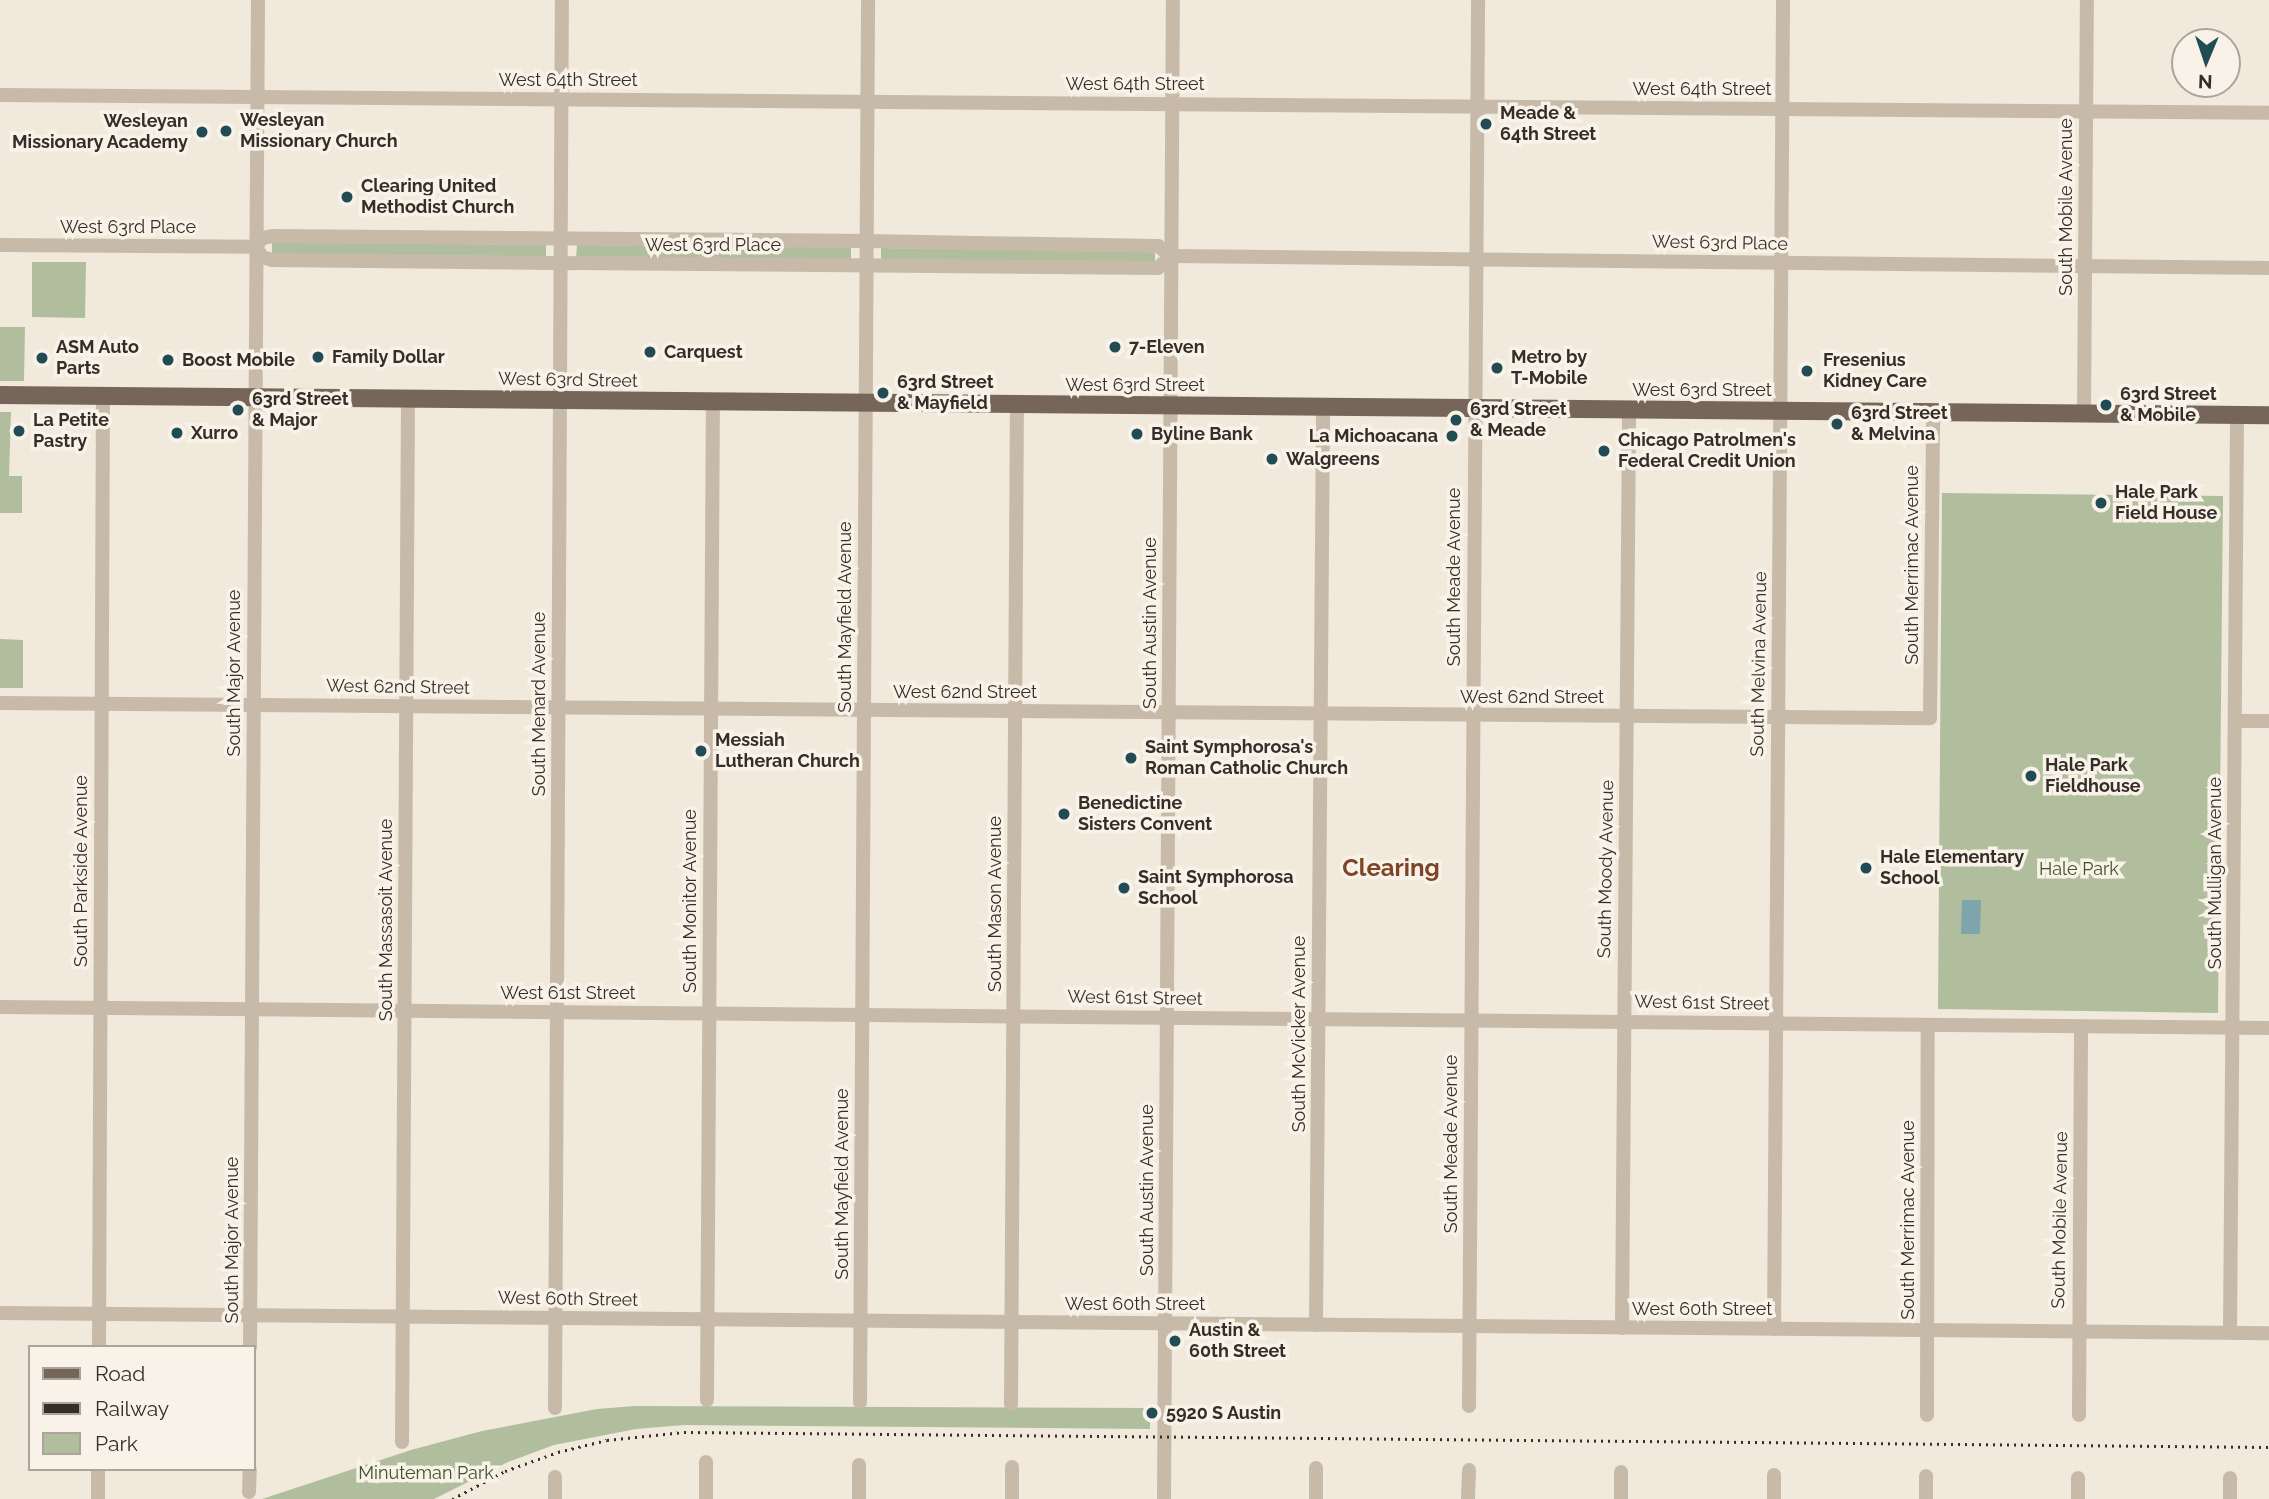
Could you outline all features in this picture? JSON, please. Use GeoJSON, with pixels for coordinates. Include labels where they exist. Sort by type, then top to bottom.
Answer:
{"type":"FeatureCollection","features":[{"type":"Feature","properties":{"kind":"main road","name":"West 63rd Street"},"geometry":{"type":"LineString","coordinates":[[0,395],[2269,415]]}},
{"type":"Feature","properties":{"kind":"street","name":"South Major Avenue"},"geometry":{"type":"LineString","coordinates":[[250,1345],[258,0]]}},
{"type":"Feature","properties":{"kind":"street","name":"South Menard Avenue"},"geometry":{"type":"LineString","coordinates":[[555,1408],[562,0]]}},
{"type":"Feature","properties":{"kind":"street","name":"South Mayfield Avenue"},"geometry":{"type":"LineString","coordinates":[[860,1402],[868,0]]}},
{"type":"Feature","properties":{"kind":"street","name":"South Austin Avenue"},"geometry":{"type":"LineString","coordinates":[[1164,1499],[1172,0]]}},
{"type":"Feature","properties":{"kind":"street","name":"South Meade Avenue"},"geometry":{"type":"LineString","coordinates":[[1469,1406],[1478,0]]}},
{"type":"Feature","properties":{"kind":"street","name":"South Melvina Avenue"},"geometry":{"type":"LineString","coordinates":[[1774,1329],[1783,0]]}},
{"type":"Feature","properties":{"kind":"street","name":"South Mobile Avenue"},"geometry":{"type":"LineString","coordinates":[[2084,414],[2087,0]]}},
{"type":"Feature","properties":{"kind":"street","name":"West 64th Street"},"geometry":{"type":"LineString","coordinates":[[0,95],[2269,113]]}},
{"type":"Feature","properties":{"kind":"street","name":"West 63rd Place"},"geometry":{"type":"LineString","coordinates":[[256,247],[262,238],[274,236],[867,242],[1158,246],[1171,256],[2269,268]]}},
{"type":"Feature","properties":{"kind":"street","name":"West 63rd Place"},"geometry":{"type":"LineString","coordinates":[[0,245],[256,247]]}},
{"type":"Feature","properties":{"kind":"street","name":"West 63rd Place"},"geometry":{"type":"LineString","coordinates":[[256,247],[262,257],[272,260],[561,263],[1158,268],[1171,256]]}},
{"type":"Feature","properties":{"kind":"street","name":"South Parkside Avenue"},"geometry":{"type":"LineString","coordinates":[[99,1345],[103,396]]}},
{"type":"Feature","properties":{"kind":"street","name":"South Massasoit Avenue"},"geometry":{"type":"LineString","coordinates":[[402,1442],[408,399]]}},
{"type":"Feature","properties":{"kind":"street","name":"South Monitor Avenue"},"geometry":{"type":"LineString","coordinates":[[707,1401],[713,402]]}},
{"type":"Feature","properties":{"kind":"street","name":"South Mason Avenue"},"geometry":{"type":"LineString","coordinates":[[1011,1404],[1017,405]]}},
{"type":"Feature","properties":{"kind":"street","name":"South McVicker Avenue"},"geometry":{"type":"LineString","coordinates":[[1316,1325],[1323,407]]}},
{"type":"Feature","properties":{"kind":"street","name":"South Moody Avenue"},"geometry":{"type":"LineString","coordinates":[[1622,1328],[1629,410]]}},
{"type":"Feature","properties":{"kind":"street","name":"South Merrimac Avenue"},"geometry":{"type":"LineString","coordinates":[[1930,718],[1933,413]]}},
{"type":"Feature","properties":{"kind":"street","name":"South Mulligan Avenue"},"geometry":{"type":"LineString","coordinates":[[2230,1332],[2237,415]]}},
{"type":"Feature","properties":{"kind":"street","name":"West 62nd Street"},"geometry":{"type":"LineString","coordinates":[[0,703],[1930,718]]}},
{"type":"Feature","properties":{"kind":"street"},"geometry":{"type":"LineString","coordinates":[[2235,721],[2269,721]]}},
{"type":"Feature","properties":{"kind":"street","name":"West 61st Street"},"geometry":{"type":"LineString","coordinates":[[0,1007],[2269,1028]]}},
{"type":"Feature","properties":{"kind":"street","name":"South Merrimac Avenue"},"geometry":{"type":"LineString","coordinates":[[1927,1415],[1928,1026]]}},
{"type":"Feature","properties":{"kind":"street","name":"South Mobile Avenue"},"geometry":{"type":"LineString","coordinates":[[2079,1415],[2081,1027]]}},
{"type":"Feature","properties":{"kind":"street","name":"West 60th Street"},"geometry":{"type":"LineString","coordinates":[[0,1313],[2269,1333]]}},
{"type":"Feature","properties":{"kind":"street"},"geometry":{"type":"LineString","coordinates":[[706,1462],[706,1499]]}},
{"type":"Feature","properties":{"kind":"street"},"geometry":{"type":"LineString","coordinates":[[859,1465],[859,1499]]}},
{"type":"Feature","properties":{"kind":"street"},"geometry":{"type":"LineString","coordinates":[[1012,1467],[1012,1499]]}},
{"type":"Feature","properties":{"kind":"street"},"geometry":{"type":"LineString","coordinates":[[1315,1499],[1316,1468]]}},
{"type":"Feature","properties":{"kind":"street"},"geometry":{"type":"LineString","coordinates":[[1468,1470],[1468,1499]]}},
{"type":"Feature","properties":{"kind":"street"},"geometry":{"type":"LineString","coordinates":[[98,1471],[98,1499]]}},
{"type":"Feature","properties":{"kind":"street"},"geometry":{"type":"LineString","coordinates":[[249,1492],[250,1471]]}},
{"type":"Feature","properties":{"kind":"street"},"geometry":{"type":"LineString","coordinates":[[1621,1472],[1621,1499]]}},
{"type":"Feature","properties":{"kind":"street"},"geometry":{"type":"LineString","coordinates":[[1774,1475],[1774,1499]]}},
{"type":"Feature","properties":{"kind":"street"},"geometry":{"type":"LineString","coordinates":[[1926,1476],[1926,1499]]}},
{"type":"Feature","properties":{"kind":"street"},"geometry":{"type":"LineString","coordinates":[[555,1477],[555,1499]]}},
{"type":"Feature","properties":{"kind":"street"},"geometry":{"type":"LineString","coordinates":[[2078,1478],[2078,1499]]}},
{"type":"Feature","properties":{"kind":"street"},"geometry":{"type":"LineString","coordinates":[[2230,1478],[2230,1499]]}},
{"type":"Feature","properties":{"kind":"green space"},"geometry":{"type":"Polygon","coordinates":[[[272,242],[546,245],[546,260],[272,257],[272,242]]]}},
{"type":"Feature","properties":{"kind":"green space"},"geometry":{"type":"Polygon","coordinates":[[[577,245],[851,247],[851,262],[576,259],[577,245]]]}},
{"type":"Feature","properties":{"kind":"green space"},"geometry":{"type":"Polygon","coordinates":[[[881,248],[1155,251],[1155,264],[881,261],[881,248]]]}},
{"type":"Feature","properties":{"kind":"green space"},"geometry":{"type":"Polygon","coordinates":[[[32,262],[86,262],[85,318],[32,317],[32,262]]]}},
{"type":"Feature","properties":{"kind":"green space"},"geometry":{"type":"Polygon","coordinates":[[[0,327],[25,327],[24,381],[0,381],[0,327]]]}},
{"type":"Feature","properties":{"kind":"green space"},"geometry":{"type":"Polygon","coordinates":[[[0,412],[11,412],[9,476],[22,476],[22,513],[0,513],[0,412]]]}},
{"type":"Feature","properties":{"kind":"green space","name":"Hale Park"},"geometry":{"type":"Polygon","coordinates":[[[1942,493],[2223,496],[2218,1013],[1938,1009],[1942,493]]]}},
{"type":"Feature","properties":{"kind":"green space"},"geometry":{"type":"Polygon","coordinates":[[[0,639],[23,640],[23,688],[0,688],[0,639]]]}},
{"type":"Feature","properties":{"kind":"green space","name":"Minuteman Park"},"geometry":{"type":"Polygon","coordinates":[[[635,1406],[1150,1408],[1150,1429],[684,1425],[636,1429],[554,1445],[508,1462],[434,1499],[262,1499],[411,1450],[482,1431],[597,1409],[635,1406]]]}},
{"type":"Feature","properties":{"kind":"water"},"geometry":{"type":"Polygon","coordinates":[[[1962,900],[1981,900],[1980,934],[1961,934],[1962,900]]]}},
{"type":"Feature","properties":{"kind":"railway"},"geometry":{"type":"LineString","coordinates":[[452,1499],[505,1471],[558,1452],[607,1440],[684,1432],[2269,1447]]}},
{"type":"Feature","properties":{"kind":"place","name":"Meade & 64th Street"},"geometry":{"type":"Point","coordinates":[1486,124]}},
{"type":"Feature","properties":{"kind":"place","name":"Wesleyan Missionary Church"},"geometry":{"type":"Point","coordinates":[226,131]}},
{"type":"Feature","properties":{"kind":"place","name":"Wesleyan Missionary Academy"},"geometry":{"type":"Point","coordinates":[202,132]}},
{"type":"Feature","properties":{"kind":"place","name":"Clearing United Methodist Church"},"geometry":{"type":"Point","coordinates":[347,197]}},
{"type":"Feature","properties":{"kind":"place","name":"7-Eleven"},"geometry":{"type":"Point","coordinates":[1115,347]}},
{"type":"Feature","properties":{"kind":"place","name":"Carquest"},"geometry":{"type":"Point","coordinates":[650,352]}},
{"type":"Feature","properties":{"kind":"place","name":"Family Dollar"},"geometry":{"type":"Point","coordinates":[318,357]}},
{"type":"Feature","properties":{"kind":"place","name":"ASM Auto Parts"},"geometry":{"type":"Point","coordinates":[42,358]}},
{"type":"Feature","properties":{"kind":"place","name":"Boost Mobile"},"geometry":{"type":"Point","coordinates":[168,360]}},
{"type":"Feature","properties":{"kind":"place","name":"Metro by T-Mobile"},"geometry":{"type":"Point","coordinates":[1497,368]}},
{"type":"Feature","properties":{"kind":"place","name":"Fresenius Kidney Care"},"geometry":{"type":"Point","coordinates":[1807,371]}},
{"type":"Feature","properties":{"kind":"place","name":"63rd Street & Mayfield"},"geometry":{"type":"Point","coordinates":[883,393]}},
{"type":"Feature","properties":{"kind":"place","name":"63rd Street & Mobile"},"geometry":{"type":"Point","coordinates":[2106,405]}},
{"type":"Feature","properties":{"kind":"place","name":"63rd Street & Major"},"geometry":{"type":"Point","coordinates":[238,410]}},
{"type":"Feature","properties":{"kind":"place","name":"63rd Street & Meade"},"geometry":{"type":"Point","coordinates":[1456,420]}},
{"type":"Feature","properties":{"kind":"place","name":"63rd Street & Melvina"},"geometry":{"type":"Point","coordinates":[1837,424]}},
{"type":"Feature","properties":{"kind":"place","name":"La Petite Pastry"},"geometry":{"type":"Point","coordinates":[19,431]}},
{"type":"Feature","properties":{"kind":"place","name":"Xurro"},"geometry":{"type":"Point","coordinates":[177,433]}},
{"type":"Feature","properties":{"kind":"place","name":"Byline Bank"},"geometry":{"type":"Point","coordinates":[1137,434]}},
{"type":"Feature","properties":{"kind":"place","name":"La Michoacana"},"geometry":{"type":"Point","coordinates":[1452,436]}},
{"type":"Feature","properties":{"kind":"place","name":"Chicago Patrolmen's Federal Credit Union"},"geometry":{"type":"Point","coordinates":[1604,451]}},
{"type":"Feature","properties":{"kind":"place","name":"Walgreens"},"geometry":{"type":"Point","coordinates":[1272,459]}},
{"type":"Feature","properties":{"kind":"place","name":"Hale Park Field House"},"geometry":{"type":"Point","coordinates":[2101,503]}},
{"type":"Feature","properties":{"kind":"place","name":"Messiah Lutheran Church"},"geometry":{"type":"Point","coordinates":[701,751]}},
{"type":"Feature","properties":{"kind":"place","name":"Saint Symphorosa's Roman Catholic Church"},"geometry":{"type":"Point","coordinates":[1131,758]}},
{"type":"Feature","properties":{"kind":"place","name":"Hale Park Fieldhouse"},"geometry":{"type":"Point","coordinates":[2031,776]}},
{"type":"Feature","properties":{"kind":"place","name":"Benedictine Sisters Convent"},"geometry":{"type":"Point","coordinates":[1064,814]}},
{"type":"Feature","properties":{"kind":"place","name":"Hale Elementary School"},"geometry":{"type":"Point","coordinates":[1866,868]}},
{"type":"Feature","properties":{"kind":"place","name":"Saint Symphorosa School"},"geometry":{"type":"Point","coordinates":[1124,888]}},
{"type":"Feature","properties":{"kind":"place","name":"Austin & 60th Street"},"geometry":{"type":"Point","coordinates":[1175,1341]}},
{"type":"Feature","properties":{"kind":"place","name":"5920 S Austin"},"geometry":{"type":"Point","coordinates":[1152,1413]}},
{"type":"Feature","properties":{"kind":"district","name":"Clearing"},"geometry":{"type":"Point","coordinates":[1391,868]}}]}
